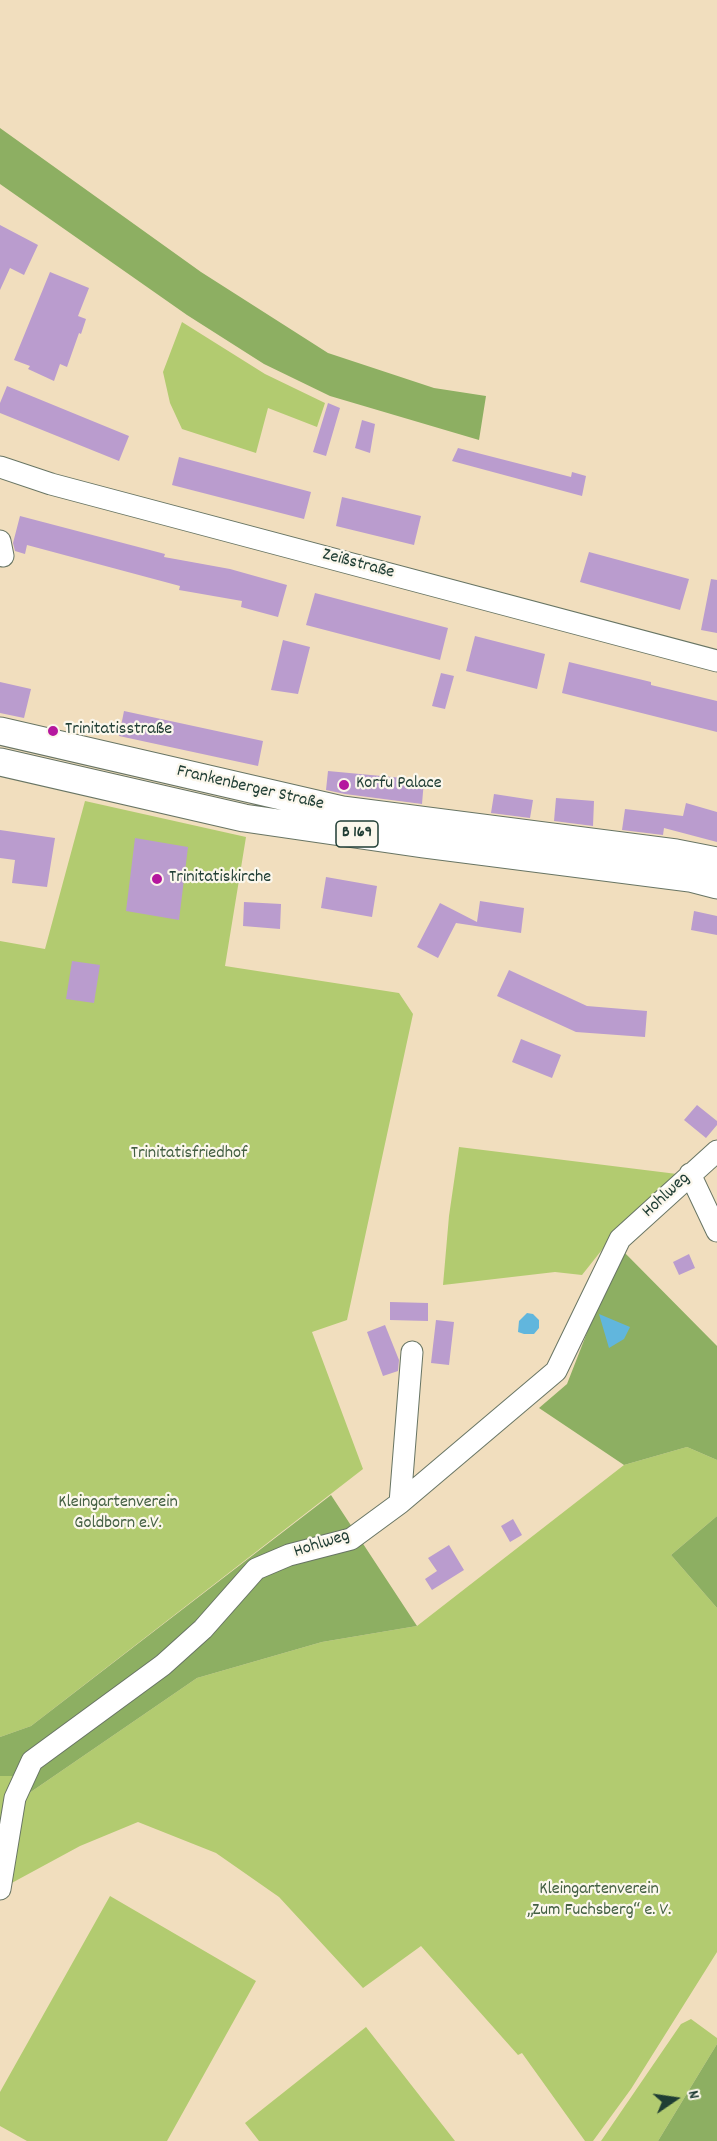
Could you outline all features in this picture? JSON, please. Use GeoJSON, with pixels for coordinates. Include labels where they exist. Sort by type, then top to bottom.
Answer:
{"type":"FeatureCollection","features":[{"type":"Feature","properties":{"kind":"main road","name":"Frankenberger Straße"},"geometry":{"type":"LineString","coordinates":[[0,731],[342,810],[676,853],[717,861]]}},
{"type":"Feature","properties":{"kind":"main road","name":"Frankenberger Straße"},"geometry":{"type":"LineString","coordinates":[[0,762],[96,786],[244,818],[423,844],[690,878],[717,885]]}},
{"type":"Feature","properties":{"kind":"street","name":"Zeißstraße"},"geometry":{"type":"LineString","coordinates":[[0,467],[51,484],[717,661]]}},
{"type":"Feature","properties":{"kind":"street","name":"Hohlweg"},"geometry":{"type":"LineString","coordinates":[[0,1889],[15,1798],[32,1761],[163,1665],[202,1629],[256,1569],[289,1555],[351,1539],[400,1503],[556,1371],[620,1239],[717,1151]]}},
{"type":"Feature","properties":{"kind":"street"},"geometry":{"type":"LineString","coordinates":[[690,1174],[717,1231]]}},
{"type":"Feature","properties":{"kind":"street"},"geometry":{"type":"LineString","coordinates":[[400,1503],[412,1352]]}},
{"type":"Feature","properties":{"kind":"green space"},"geometry":{"type":"Polygon","coordinates":[[[0,128],[201,272],[328,353],[434,388],[486,396],[479,440],[330,396],[264,364],[187,315],[0,184],[0,128]]]}},
{"type":"Feature","properties":{"kind":"green space"},"geometry":{"type":"Polygon","coordinates":[[[182,322],[265,374],[325,403],[317,427],[268,408],[256,453],[182,429],[170,403],[163,372],[182,322]]]}},
{"type":"Feature","properties":{"kind":"green space","name":"Trinitatisfriedhof"},"geometry":{"type":"Polygon","coordinates":[[[85,801],[246,837],[225,966],[399,993],[413,1014],[347,1320],[312,1332],[363,1469],[31,1726],[0,1737],[0,941],[45,949],[85,801]]]}},
{"type":"Feature","properties":{"kind":"green space"},"geometry":{"type":"Polygon","coordinates":[[[459,1147],[677,1174],[624,1222],[582,1275],[555,1272],[443,1285],[449,1216],[459,1147]]]}},
{"type":"Feature","properties":{"kind":"green space"},"geometry":{"type":"Polygon","coordinates":[[[620,1248],[717,1346],[717,1460],[687,1447],[624,1465],[539,1408],[567,1384],[620,1248]]]}},
{"type":"Feature","properties":{"kind":"green space","name":"Kleingartenverein „Zum Fuchsberg“ e. V."},"geometry":{"type":"Polygon","coordinates":[[[687,1447],[717,1460],[717,1516],[671,1555],[717,1608],[717,1952],[631,2089],[593,2141],[585,2141],[522,2053],[518,2055],[421,1946],[363,1988],[279,1897],[216,1853],[138,1822],[80,1846],[8,1885],[22,1798],[197,1678],[322,1642],[417,1626],[624,1465],[687,1447]]]}},
{"type":"Feature","properties":{"kind":"green space"},"geometry":{"type":"Polygon","coordinates":[[[331,1495],[417,1626],[322,1642],[197,1678],[22,1798],[13,1776],[0,1776],[0,1737],[31,1726],[331,1495]]]}},
{"type":"Feature","properties":{"kind":"green space"},"geometry":{"type":"Polygon","coordinates":[[[717,1516],[717,1608],[671,1555],[717,1516]]]}},
{"type":"Feature","properties":{"kind":"green space"},"geometry":{"type":"Polygon","coordinates":[[[0,1776],[13,1776],[0,1848],[0,1776]]]}},
{"type":"Feature","properties":{"kind":"green space"},"geometry":{"type":"Polygon","coordinates":[[[110,1896],[256,1981],[167,2141],[27,2141],[0,2126],[0,2092],[110,1896]]]}},
{"type":"Feature","properties":{"kind":"green space"},"geometry":{"type":"Polygon","coordinates":[[[691,2019],[717,2038],[717,2044],[658,2141],[601,2141],[681,2024],[691,2019]]]}},
{"type":"Feature","properties":{"kind":"green space"},"geometry":{"type":"Polygon","coordinates":[[[366,2027],[455,2141],[259,2141],[245,2123],[366,2027]]]}},
{"type":"Feature","properties":{"kind":"green space"},"geometry":{"type":"Polygon","coordinates":[[[717,2044],[717,2141],[658,2141],[717,2044]]]}},
{"type":"Feature","properties":{"kind":"water"},"geometry":{"type":"Polygon","coordinates":[[[527,1313],[533,1314],[539,1320],[539,1328],[534,1334],[518,1332],[519,1321],[527,1313]]]}},
{"type":"Feature","properties":{"kind":"water"},"geometry":{"type":"Polygon","coordinates":[[[599,1314],[630,1327],[624,1339],[609,1348],[599,1314]]]}},
{"type":"Feature","properties":{"kind":"building"},"geometry":{"type":"Polygon","coordinates":[[[0,225],[38,245],[24,275],[10,268],[0,290],[0,225]]]}},
{"type":"Feature","properties":{"kind":"building"},"geometry":{"type":"Polygon","coordinates":[[[50,272],[89,288],[78,316],[86,319],[81,334],[79,333],[67,367],[60,364],[54,381],[28,369],[30,366],[14,360],[50,272]]]}},
{"type":"Feature","properties":{"kind":"building"},"geometry":{"type":"Polygon","coordinates":[[[7,386],[129,436],[119,461],[0,413],[0,403],[7,386]]]}},
{"type":"Feature","properties":{"kind":"building"},"geometry":{"type":"Polygon","coordinates":[[[328,403],[340,408],[326,456],[313,452],[328,403]]]}},
{"type":"Feature","properties":{"kind":"building"},"geometry":{"type":"Polygon","coordinates":[[[362,420],[375,424],[370,453],[355,448],[362,420]]]}},
{"type":"Feature","properties":{"kind":"building"},"geometry":{"type":"Polygon","coordinates":[[[458,448],[571,477],[572,472],[586,476],[582,496],[452,461],[458,448]]]}},
{"type":"Feature","properties":{"kind":"building"},"geometry":{"type":"Polygon","coordinates":[[[179,457],[311,492],[304,519],[172,485],[179,457]]]}},
{"type":"Feature","properties":{"kind":"building"},"geometry":{"type":"Polygon","coordinates":[[[342,497],[421,516],[414,545],[336,526],[342,497]]]}},
{"type":"Feature","properties":{"kind":"building"},"geometry":{"type":"Polygon","coordinates":[[[20,516],[165,554],[164,557],[230,569],[287,585],[278,617],[241,607],[242,601],[179,590],[180,586],[27,545],[25,554],[15,551],[13,543],[20,516]]]}},
{"type":"Feature","properties":{"kind":"building"},"geometry":{"type":"Polygon","coordinates":[[[589,552],[689,579],[680,610],[580,582],[589,552]]]}},
{"type":"Feature","properties":{"kind":"building"},"geometry":{"type":"Polygon","coordinates":[[[711,579],[717,580],[717,633],[701,630],[711,579]]]}},
{"type":"Feature","properties":{"kind":"building"},"geometry":{"type":"Polygon","coordinates":[[[315,593],[448,628],[440,660],[306,625],[315,593]]]}},
{"type":"Feature","properties":{"kind":"building"},"geometry":{"type":"Polygon","coordinates":[[[475,636],[545,654],[537,689],[466,671],[475,636]]]}},
{"type":"Feature","properties":{"kind":"building"},"geometry":{"type":"Polygon","coordinates":[[[283,640],[310,647],[298,694],[271,690],[283,640]]]}},
{"type":"Feature","properties":{"kind":"building"},"geometry":{"type":"Polygon","coordinates":[[[569,662],[717,701],[717,732],[562,693],[569,662]]]}},
{"type":"Feature","properties":{"kind":"building"},"geometry":{"type":"Polygon","coordinates":[[[441,673],[454,676],[445,709],[432,706],[441,673]]]}},
{"type":"Feature","properties":{"kind":"building"},"geometry":{"type":"Polygon","coordinates":[[[0,682],[31,689],[24,718],[0,713],[0,682]]]}},
{"type":"Feature","properties":{"kind":"building"},"geometry":{"type":"Polygon","coordinates":[[[124,711],[263,741],[258,766],[119,736],[124,711]]]}},
{"type":"Feature","properties":{"kind":"building"},"geometry":{"type":"Polygon","coordinates":[[[328,771],[424,780],[422,804],[326,790],[328,771]]]}},
{"type":"Feature","properties":{"kind":"building"},"geometry":{"type":"Polygon","coordinates":[[[494,794],[533,800],[530,818],[491,813],[494,794]]]}},
{"type":"Feature","properties":{"kind":"building"},"geometry":{"type":"Polygon","coordinates":[[[556,798],[594,801],[593,826],[554,821],[556,798]]]}},
{"type":"Feature","properties":{"kind":"building"},"geometry":{"type":"Polygon","coordinates":[[[686,803],[717,812],[717,842],[664,828],[663,835],[622,830],[625,809],[683,816],[686,803]]]}},
{"type":"Feature","properties":{"kind":"building"},"geometry":{"type":"Polygon","coordinates":[[[0,830],[55,838],[47,887],[12,883],[15,860],[0,858],[0,830]]]}},
{"type":"Feature","properties":{"kind":"building","name":"Trinitatiskirche"},"geometry":{"type":"Polygon","coordinates":[[[135,838],[188,847],[179,920],[126,911],[135,838]]]}},
{"type":"Feature","properties":{"kind":"building"},"geometry":{"type":"Polygon","coordinates":[[[326,877],[377,886],[372,917],[321,908],[326,877]]]}},
{"type":"Feature","properties":{"kind":"building"},"geometry":{"type":"Polygon","coordinates":[[[480,901],[524,908],[521,933],[456,923],[438,958],[417,947],[440,903],[477,922],[480,901]]]}},
{"type":"Feature","properties":{"kind":"building"},"geometry":{"type":"Polygon","coordinates":[[[244,902],[281,904],[280,929],[243,926],[244,902]]]}},
{"type":"Feature","properties":{"kind":"building"},"geometry":{"type":"Polygon","coordinates":[[[694,911],[717,916],[717,935],[691,930],[694,911]]]}},
{"type":"Feature","properties":{"kind":"building"},"geometry":{"type":"Polygon","coordinates":[[[72,961],[100,965],[94,1003],[66,999],[72,961]]]}},
{"type":"Feature","properties":{"kind":"building"},"geometry":{"type":"Polygon","coordinates":[[[509,970],[587,1006],[647,1011],[645,1037],[576,1032],[497,996],[509,970]]]}},
{"type":"Feature","properties":{"kind":"building"},"geometry":{"type":"Polygon","coordinates":[[[521,1039],[561,1055],[552,1078],[512,1062],[521,1039]]]}},
{"type":"Feature","properties":{"kind":"building"},"geometry":{"type":"Polygon","coordinates":[[[697,1105],[717,1121],[717,1125],[706,1138],[684,1120],[697,1105]]]}},
{"type":"Feature","properties":{"kind":"building"},"geometry":{"type":"Polygon","coordinates":[[[689,1254],[695,1268],[679,1275],[673,1262],[689,1254]]]}},
{"type":"Feature","properties":{"kind":"building"},"geometry":{"type":"Polygon","coordinates":[[[390,1302],[428,1303],[428,1321],[390,1320],[390,1302]]]}},
{"type":"Feature","properties":{"kind":"building"},"geometry":{"type":"Polygon","coordinates":[[[436,1320],[454,1322],[449,1365],[431,1363],[436,1320]]]}},
{"type":"Feature","properties":{"kind":"building"},"geometry":{"type":"Polygon","coordinates":[[[385,1325],[399,1360],[398,1371],[383,1376],[367,1332],[385,1325]]]}},
{"type":"Feature","properties":{"kind":"building"},"geometry":{"type":"Polygon","coordinates":[[[513,1519],[522,1535],[510,1542],[501,1526],[513,1519]]]}},
{"type":"Feature","properties":{"kind":"building"},"geometry":{"type":"Polygon","coordinates":[[[449,1545],[464,1570],[432,1590],[425,1579],[437,1571],[428,1558],[449,1545]]]}},
{"type":"Feature","properties":{"kind":"place","name":"Trinitatisstraße"},"geometry":{"type":"Point","coordinates":[53,731]}},
{"type":"Feature","properties":{"kind":"place","name":"Korfu Palace"},"geometry":{"type":"Point","coordinates":[344,785]}},
{"type":"Feature","properties":{"kind":"place","name":"Trinitatiskirche"},"geometry":{"type":"Point","coordinates":[157,879]}},
{"type":"Feature","properties":{"kind":"park label","name":"Kleingartenverein Goldborn e.V."},"geometry":{"type":"Point","coordinates":[118,1514]}}]}
